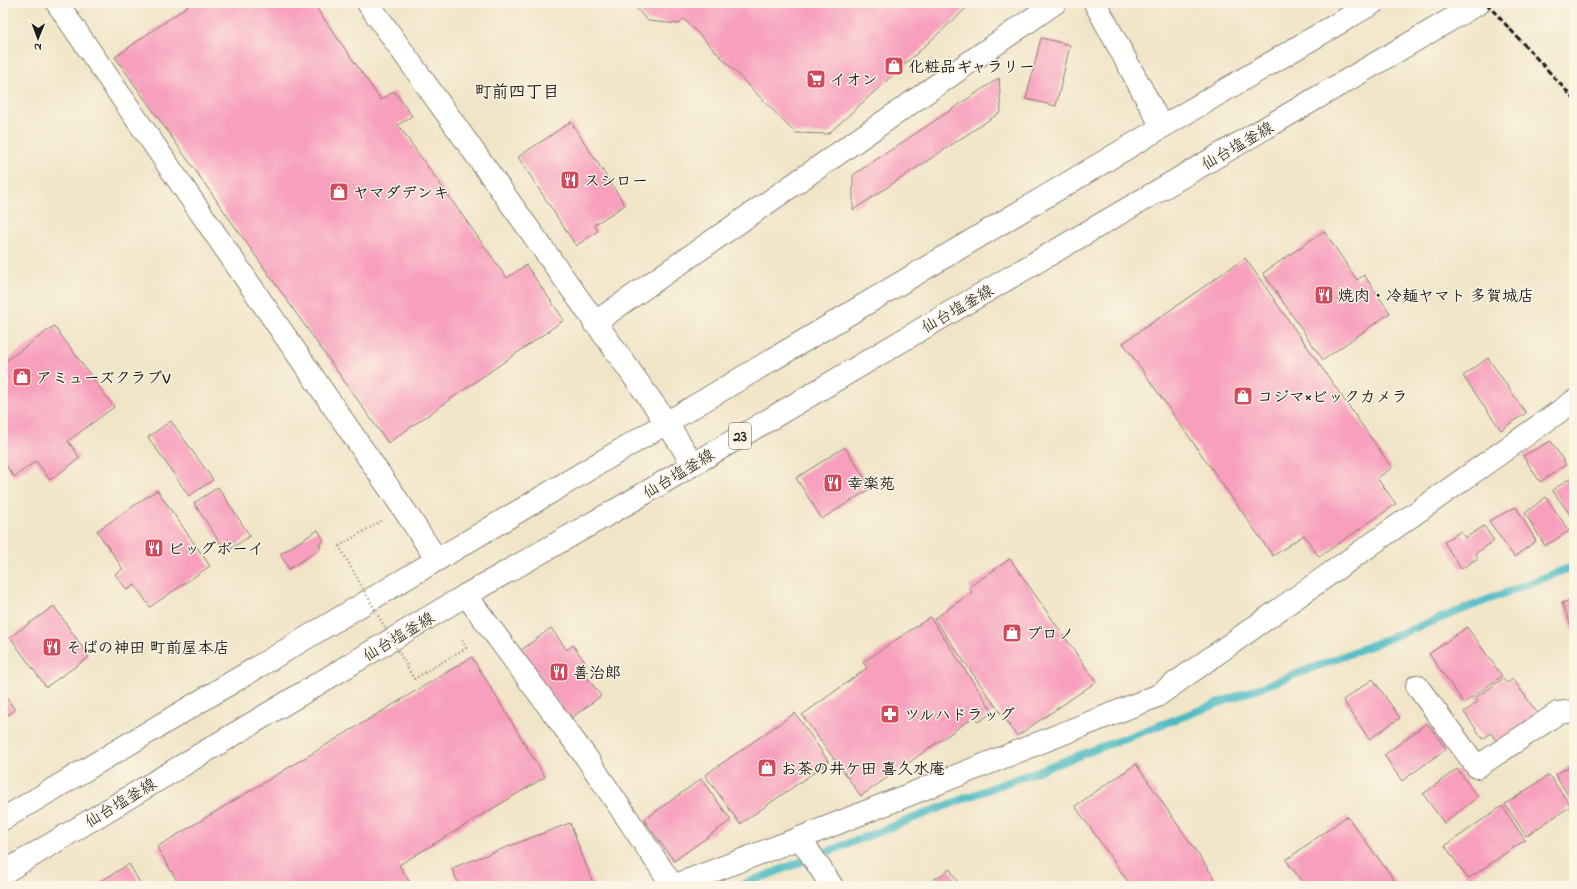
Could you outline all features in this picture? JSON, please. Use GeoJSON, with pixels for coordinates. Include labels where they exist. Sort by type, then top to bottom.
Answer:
{"type":"FeatureCollection","features":[{"type":"Feature","properties":{"kind":"street"},"geometry":{"type":"LineString","coordinates":[[57,3],[437,560]]}},
{"type":"Feature","properties":{"kind":"street"},"geometry":{"type":"LineString","coordinates":[[368,3],[594,323],[667,423],[693,464]]}},
{"type":"Feature","properties":{"kind":"street"},"geometry":{"type":"LineString","coordinates":[[594,323],[1056,3]]}},
{"type":"Feature","properties":{"kind":"street"},"geometry":{"type":"LineString","coordinates":[[1095,3],[1162,128]]}},
{"type":"Feature","properties":{"kind":"street"},"geometry":{"type":"LineString","coordinates":[[3,819],[1373,3]]}},
{"type":"Feature","properties":{"kind":"street","name":"仙台塩釜線"},"geometry":{"type":"LineString","coordinates":[[3,872],[466,595],[693,464],[1480,3]]}},
{"type":"Feature","properties":{"kind":"street"},"geometry":{"type":"LineString","coordinates":[[466,595],[586,757],[673,886],[804,843],[1157,696],[1574,401]]}},
{"type":"Feature","properties":{"kind":"street"},"geometry":{"type":"LineString","coordinates":[[1417,686],[1477,767],[1558,713],[1574,711]]}},
{"type":"Feature","properties":{"kind":"street"},"geometry":{"type":"LineString","coordinates":[[804,843],[827,878]]}},
{"type":"Feature","properties":{"kind":"path"},"geometry":{"type":"LineString","coordinates":[[379,521],[338,546],[414,679],[466,648],[462,639]]}},
{"type":"Feature","properties":{"kind":"building"},"geometry":{"type":"Polygon","coordinates":[[[192,3],[313,3],[381,100],[394,91],[412,116],[398,125],[507,278],[526,265],[564,320],[388,443],[115,57],[192,3]]]}},
{"type":"Feature","properties":{"kind":"building","name":"イオン"},"geometry":{"type":"Polygon","coordinates":[[[631,3],[972,3],[828,134],[795,133],[684,19],[679,24],[648,21],[631,3]]]}},
{"type":"Feature","properties":{"kind":"building"},"geometry":{"type":"Polygon","coordinates":[[[1041,38],[1070,45],[1056,106],[1026,99],[1041,38]]]}},
{"type":"Feature","properties":{"kind":"building"},"geometry":{"type":"Polygon","coordinates":[[[999,78],[1001,112],[853,210],[853,175],[999,78]]]}},
{"type":"Feature","properties":{"kind":"building"},"geometry":{"type":"Polygon","coordinates":[[[571,122],[625,205],[594,225],[598,231],[576,246],[518,157],[571,122]]]}},
{"type":"Feature","properties":{"kind":"building"},"geometry":{"type":"Polygon","coordinates":[[[1324,231],[1357,280],[1364,275],[1390,313],[1323,360],[1263,273],[1324,231]]]}},
{"type":"Feature","properties":{"kind":"building"},"geometry":{"type":"Polygon","coordinates":[[[1245,258],[1392,468],[1377,478],[1396,504],[1319,557],[1304,535],[1273,556],[1123,343],[1245,258]]]}},
{"type":"Feature","properties":{"kind":"building"},"geometry":{"type":"Polygon","coordinates":[[[54,326],[114,407],[68,441],[80,458],[50,480],[36,461],[14,477],[3,461],[3,363],[54,326]]]}},
{"type":"Feature","properties":{"kind":"building"},"geometry":{"type":"Polygon","coordinates":[[[1488,358],[1526,413],[1501,430],[1463,376],[1488,358]]]}},
{"type":"Feature","properties":{"kind":"building"},"geometry":{"type":"Polygon","coordinates":[[[171,421],[213,480],[189,496],[148,437],[171,421]]]}},
{"type":"Feature","properties":{"kind":"building"},"geometry":{"type":"Polygon","coordinates":[[[1551,441],[1566,465],[1540,482],[1523,456],[1551,441]]]}},
{"type":"Feature","properties":{"kind":"building"},"geometry":{"type":"Polygon","coordinates":[[[845,447],[871,488],[822,519],[796,478],[845,447]]]}},
{"type":"Feature","properties":{"kind":"building"},"geometry":{"type":"Polygon","coordinates":[[[1574,476],[1574,520],[1552,490],[1574,476]]]}},
{"type":"Feature","properties":{"kind":"building"},"geometry":{"type":"Polygon","coordinates":[[[218,487],[250,536],[226,552],[194,503],[218,487]]]}},
{"type":"Feature","properties":{"kind":"building"},"geometry":{"type":"Polygon","coordinates":[[[157,490],[210,566],[150,607],[135,585],[127,590],[115,574],[123,569],[97,531],[157,490]]]}},
{"type":"Feature","properties":{"kind":"building"},"geometry":{"type":"Polygon","coordinates":[[[1546,497],[1569,531],[1545,546],[1525,513],[1546,497]]]}},
{"type":"Feature","properties":{"kind":"building"},"geometry":{"type":"Polygon","coordinates":[[[1516,507],[1536,541],[1514,557],[1489,521],[1516,507]]]}},
{"type":"Feature","properties":{"kind":"building"},"geometry":{"type":"Polygon","coordinates":[[[1484,526],[1494,541],[1475,554],[1478,558],[1461,569],[1444,542],[1461,531],[1465,538],[1484,526]]]}},
{"type":"Feature","properties":{"kind":"building"},"geometry":{"type":"Polygon","coordinates":[[[318,530],[324,540],[319,544],[321,548],[289,569],[280,554],[318,530]]]}},
{"type":"Feature","properties":{"kind":"building"},"geometry":{"type":"Polygon","coordinates":[[[1010,559],[1096,682],[1017,736],[934,619],[972,592],[969,587],[1010,559]]]}},
{"type":"Feature","properties":{"kind":"building"},"geometry":{"type":"Polygon","coordinates":[[[1574,599],[1574,633],[1562,603],[1574,599]]]}},
{"type":"Feature","properties":{"kind":"building"},"geometry":{"type":"Polygon","coordinates":[[[54,606],[89,657],[46,687],[10,637],[54,606]]]}},
{"type":"Feature","properties":{"kind":"building"},"geometry":{"type":"Polygon","coordinates":[[[930,617],[993,712],[978,722],[974,717],[861,796],[802,715],[867,668],[863,662],[930,617]]]}},
{"type":"Feature","properties":{"kind":"building"},"geometry":{"type":"Polygon","coordinates":[[[1467,627],[1502,676],[1464,703],[1429,654],[1467,627]]]}},
{"type":"Feature","properties":{"kind":"building"},"geometry":{"type":"Polygon","coordinates":[[[551,628],[567,650],[573,645],[587,665],[581,669],[601,696],[570,719],[520,651],[551,628]]]}},
{"type":"Feature","properties":{"kind":"building"},"geometry":{"type":"Polygon","coordinates":[[[472,657],[545,777],[399,865],[412,886],[180,886],[157,847],[472,657]]]}},
{"type":"Feature","properties":{"kind":"building"},"geometry":{"type":"Polygon","coordinates":[[[1373,679],[1400,718],[1369,739],[1343,700],[1373,679]]]}},
{"type":"Feature","properties":{"kind":"building"},"geometry":{"type":"Polygon","coordinates":[[[1503,679],[1507,683],[1513,679],[1538,714],[1497,743],[1491,733],[1483,739],[1464,712],[1478,702],[1475,698],[1503,679]]]}},
{"type":"Feature","properties":{"kind":"building"},"geometry":{"type":"Polygon","coordinates":[[[3,692],[15,710],[3,718],[3,692]]]}},
{"type":"Feature","properties":{"kind":"building"},"geometry":{"type":"Polygon","coordinates":[[[795,713],[829,762],[740,824],[705,775],[795,713]]]}},
{"type":"Feature","properties":{"kind":"building"},"geometry":{"type":"Polygon","coordinates":[[[1427,723],[1446,749],[1402,781],[1384,755],[1427,723]]]}},
{"type":"Feature","properties":{"kind":"building"},"geometry":{"type":"Polygon","coordinates":[[[1574,763],[1574,800],[1572,801],[1555,775],[1574,763]]]}},
{"type":"Feature","properties":{"kind":"building"},"geometry":{"type":"Polygon","coordinates":[[[1136,764],[1220,886],[1131,886],[1075,806],[1136,764]]]}},
{"type":"Feature","properties":{"kind":"building"},"geometry":{"type":"Polygon","coordinates":[[[1457,769],[1478,797],[1444,823],[1423,794],[1457,769]]]}},
{"type":"Feature","properties":{"kind":"building"},"geometry":{"type":"Polygon","coordinates":[[[1549,775],[1571,806],[1526,836],[1505,804],[1549,775]]]}},
{"type":"Feature","properties":{"kind":"building"},"geometry":{"type":"Polygon","coordinates":[[[701,779],[731,820],[674,861],[644,820],[701,779]]]}},
{"type":"Feature","properties":{"kind":"building"},"geometry":{"type":"Polygon","coordinates":[[[1502,806],[1525,840],[1468,879],[1445,846],[1502,806]]]}},
{"type":"Feature","properties":{"kind":"building"},"geometry":{"type":"Polygon","coordinates":[[[1347,816],[1399,886],[1305,886],[1286,860],[1347,816]]]}},
{"type":"Feature","properties":{"kind":"building"},"geometry":{"type":"Polygon","coordinates":[[[570,823],[594,886],[459,886],[452,868],[570,823]]]}},
{"type":"Feature","properties":{"kind":"building"},"geometry":{"type":"Polygon","coordinates":[[[129,864],[142,886],[93,886],[129,864]]]}},
{"type":"Feature","properties":{"kind":"building"},"geometry":{"type":"Polygon","coordinates":[[[950,869],[960,886],[924,886],[950,869]]]}},
{"type":"Feature","properties":{"kind":"waterway"},"geometry":{"type":"LineString","coordinates":[[739,886],[963,799],[1323,664],[1574,566]]}},
{"type":"Feature","properties":{"kind":"railway"},"geometry":{"type":"LineString","coordinates":[[1486,3],[1574,99]]}},
{"type":"Feature","properties":{"kind":"place","name":"化粧品ギャラリー"},"geometry":{"type":"Point","coordinates":[894,66]}},
{"type":"Feature","properties":{"kind":"place","name":"イオン"},"geometry":{"type":"Point","coordinates":[816,79]}},
{"type":"Feature","properties":{"kind":"place","name":"スシロー"},"geometry":{"type":"Point","coordinates":[570,180]}},
{"type":"Feature","properties":{"kind":"place","name":"ヤマダデンキ"},"geometry":{"type":"Point","coordinates":[339,192]}},
{"type":"Feature","properties":{"kind":"place","name":"焼肉・冷麺ヤマト 多賀城店"},"geometry":{"type":"Point","coordinates":[1324,295]}},
{"type":"Feature","properties":{"kind":"place","name":"アミューズクラブV"},"geometry":{"type":"Point","coordinates":[22,377]}},
{"type":"Feature","properties":{"kind":"place","name":"コジマ×ビックカメラ"},"geometry":{"type":"Point","coordinates":[1243,396]}},
{"type":"Feature","properties":{"kind":"place","name":"幸楽苑"},"geometry":{"type":"Point","coordinates":[833,483]}},
{"type":"Feature","properties":{"kind":"place","name":"ビッグボーイ"},"geometry":{"type":"Point","coordinates":[154,548]}},
{"type":"Feature","properties":{"kind":"place","name":"プロノ"},"geometry":{"type":"Point","coordinates":[1012,633]}},
{"type":"Feature","properties":{"kind":"place","name":"そばの神田 町前屋本店"},"geometry":{"type":"Point","coordinates":[52,647]}},
{"type":"Feature","properties":{"kind":"place","name":"善治郎"},"geometry":{"type":"Point","coordinates":[559,672]}},
{"type":"Feature","properties":{"kind":"place","name":"ツルハドラッグ"},"geometry":{"type":"Point","coordinates":[890,714]}},
{"type":"Feature","properties":{"kind":"place","name":"お茶の井ケ田 喜久水庵"},"geometry":{"type":"Point","coordinates":[767,768]}},
{"type":"Feature","properties":{"kind":"district","name":"町前四丁目"},"geometry":{"type":"Point","coordinates":[517,91]}}]}
